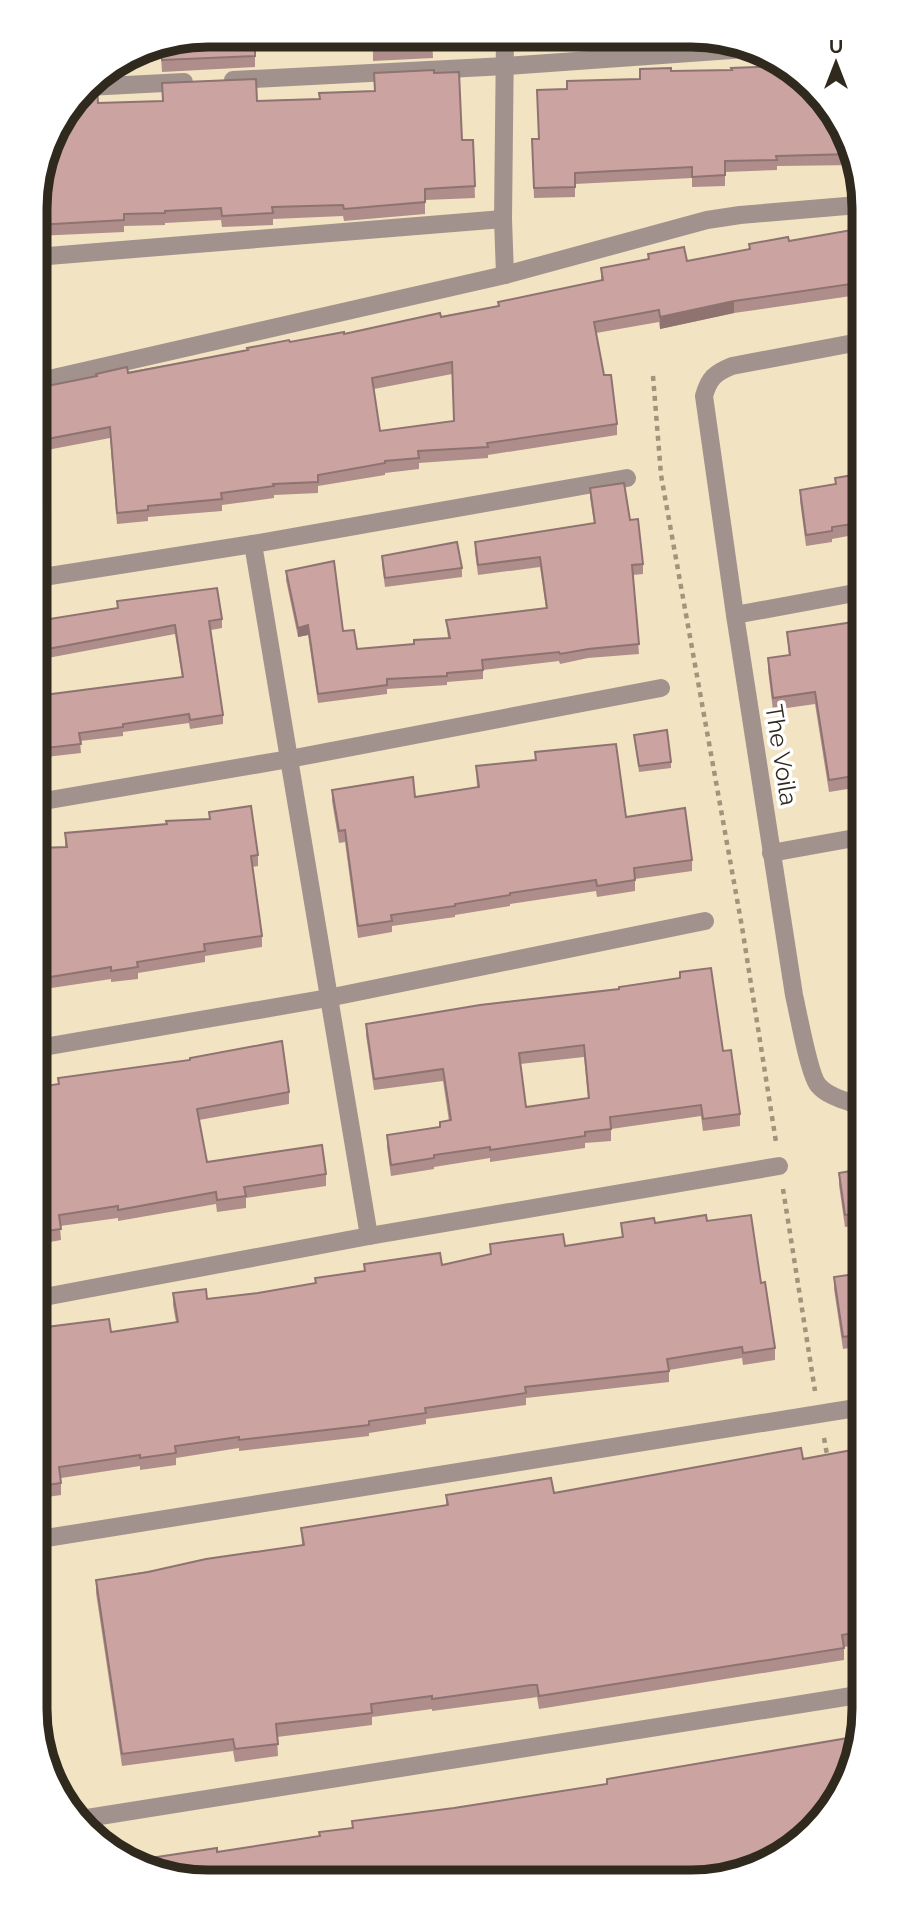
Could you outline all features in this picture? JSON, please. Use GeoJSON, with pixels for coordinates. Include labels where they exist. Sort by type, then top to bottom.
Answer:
{"type":"FeatureCollection","features":[{"type":"Feature","properties":{"kind":"street"},"geometry":{"type":"LineString","coordinates":[[505,47],[505,275]]}},
{"type":"Feature","properties":{"kind":"street"},"geometry":{"type":"LineString","coordinates":[[222,80],[506,66],[724,51]]}},
{"type":"Feature","properties":{"kind":"street"},"geometry":{"type":"LineString","coordinates":[[103,86],[195,82]]}},
{"type":"Feature","properties":{"kind":"street"},"geometry":{"type":"LineString","coordinates":[[48,379],[505,275],[707,220],[852,206]]}},
{"type":"Feature","properties":{"kind":"street"},"geometry":{"type":"LineString","coordinates":[[48,256],[503,219]]}},
{"type":"Feature","properties":{"kind":"street","name":"The Voila"},"geometry":{"type":"LineString","coordinates":[[851,1103],[834,1097],[817,1084],[794,995],[704,396],[708,381],[717,372],[732,366],[852,343]]}},
{"type":"Feature","properties":{"kind":"street"},"geometry":{"type":"LineString","coordinates":[[48,576],[253,544],[627,478]]}},
{"type":"Feature","properties":{"kind":"street"},"geometry":{"type":"LineString","coordinates":[[253,544],[369,1236]]}},
{"type":"Feature","properties":{"kind":"street"},"geometry":{"type":"LineString","coordinates":[[735,615],[852,594]]}},
{"type":"Feature","properties":{"kind":"street"},"geometry":{"type":"LineString","coordinates":[[48,800],[289,759],[662,688]]}},
{"type":"Feature","properties":{"kind":"street"},"geometry":{"type":"LineString","coordinates":[[771,853],[852,839]]}},
{"type":"Feature","properties":{"kind":"street"},"geometry":{"type":"LineString","coordinates":[[47,1046],[328,998],[705,921]]}},
{"type":"Feature","properties":{"kind":"street"},"geometry":{"type":"LineString","coordinates":[[47,1296],[369,1236],[779,1166]]}},
{"type":"Feature","properties":{"kind":"street"},"geometry":{"type":"LineString","coordinates":[[47,1538],[851,1409]]}},
{"type":"Feature","properties":{"kind":"street"},"geometry":{"type":"LineString","coordinates":[[89,1818],[851,1696]]}},
{"type":"Feature","properties":{"kind":"path"},"geometry":{"type":"LineString","coordinates":[[653,376],[662,475],[742,928],[819,1415],[830,1469]]}},
{"type":"Feature","properties":{"kind":"building"},"geometry":{"type":"Polygon","coordinates":[[[255,48],[255,56],[162,60],[162,54],[177,50],[255,48]]]}},
{"type":"Feature","properties":{"kind":"building"},"geometry":{"type":"Polygon","coordinates":[[[373,48],[422,48],[373,50],[373,48]]]}},
{"type":"Feature","properties":{"kind":"building"},"geometry":{"type":"Polygon","coordinates":[[[767,67],[789,80],[801,90],[801,98],[808,98],[819,110],[842,154],[725,161],[725,175],[692,177],[692,167],[575,173],[575,187],[534,188],[532,139],[539,139],[537,90],[567,89],[567,81],[640,79],[640,69],[732,70],[731,68],[767,67]]]}},
{"type":"Feature","properties":{"kind":"building"},"geometry":{"type":"Polygon","coordinates":[[[434,70],[434,73],[459,72],[462,140],[473,140],[475,186],[425,189],[425,202],[344,209],[343,205],[272,207],[273,213],[222,216],[221,208],[165,211],[124,214],[124,220],[48,224],[49,187],[59,147],[80,110],[97,92],[98,103],[163,101],[162,83],[256,79],[257,101],[320,99],[319,93],[375,91],[374,73],[434,70]]]}},
{"type":"Feature","properties":{"kind":"building"},"geometry":{"type":"Polygon","coordinates":[[[852,230],[852,272],[849,272],[851,284],[734,301],[660,317],[659,310],[594,322],[604,375],[611,375],[617,424],[487,443],[488,447],[418,451],[419,458],[385,461],[318,475],[318,482],[273,484],[274,486],[221,493],[222,499],[148,506],[148,510],[117,513],[110,427],[48,439],[48,386],[127,367],[128,373],[289,340],[344,334],[440,313],[441,317],[499,306],[498,302],[603,280],[601,268],[649,259],[648,254],[684,247],[687,261],[750,249],[749,244],[788,237],[789,241],[852,230]],[[452,362],[372,378],[380,431],[454,421],[452,362]]]}},
{"type":"Feature","properties":{"kind":"building"},"geometry":{"type":"Polygon","coordinates":[[[852,475],[852,524],[832,527],[832,531],[806,535],[800,490],[836,484],[835,478],[852,475]]]}},
{"type":"Feature","properties":{"kind":"building"},"geometry":{"type":"Polygon","coordinates":[[[624,483],[630,520],[638,519],[643,564],[632,565],[639,644],[482,660],[483,670],[447,673],[447,676],[387,679],[387,685],[318,694],[308,625],[298,628],[286,571],[334,561],[343,631],[354,630],[357,649],[414,644],[414,640],[450,638],[446,620],[547,608],[540,557],[478,565],[475,542],[595,523],[590,488],[624,483]]]}},
{"type":"Feature","properties":{"kind":"building"},"geometry":{"type":"Polygon","coordinates":[[[457,542],[462,568],[385,578],[382,556],[457,542]]]}},
{"type":"Feature","properties":{"kind":"building"},"geometry":{"type":"Polygon","coordinates":[[[217,588],[222,619],[209,621],[223,715],[190,720],[189,714],[123,724],[123,727],[79,733],[81,744],[48,748],[48,695],[183,677],[175,625],[48,649],[48,619],[118,608],[117,601],[217,588]]]}},
{"type":"Feature","properties":{"kind":"building"},"geometry":{"type":"Polygon","coordinates":[[[852,622],[852,776],[829,780],[815,692],[773,698],[768,658],[790,655],[787,632],[852,622]]]}},
{"type":"Feature","properties":{"kind":"building"},"geometry":{"type":"Polygon","coordinates":[[[667,730],[671,762],[639,766],[634,735],[667,730]]]}},
{"type":"Feature","properties":{"kind":"building"},"geometry":{"type":"Polygon","coordinates":[[[616,744],[626,817],[685,808],[692,860],[634,868],[635,880],[597,886],[596,880],[510,893],[455,906],[391,915],[392,921],[358,926],[345,830],[339,831],[332,790],[413,777],[415,797],[479,787],[476,766],[536,760],[535,752],[616,744]]]}},
{"type":"Feature","properties":{"kind":"building"},"geometry":{"type":"Polygon","coordinates":[[[251,806],[258,855],[251,856],[262,936],[204,944],[205,951],[137,962],[138,967],[111,971],[111,967],[47,977],[48,848],[67,847],[65,833],[167,824],[166,821],[210,819],[209,812],[251,806]]]}},
{"type":"Feature","properties":{"kind":"building"},"geometry":{"type":"Polygon","coordinates":[[[711,968],[723,1051],[731,1050],[740,1114],[703,1119],[701,1105],[610,1117],[611,1129],[585,1132],[585,1136],[434,1155],[434,1158],[391,1165],[387,1135],[440,1127],[440,1122],[451,1120],[443,1069],[374,1079],[366,1024],[480,1005],[619,989],[680,978],[680,972],[711,968]],[[584,1045],[519,1053],[526,1107],[589,1098],[584,1045]]]}},
{"type":"Feature","properties":{"kind":"building"},"geometry":{"type":"Polygon","coordinates":[[[282,1041],[289,1092],[197,1109],[207,1162],[322,1145],[326,1174],[244,1187],[246,1196],[217,1200],[216,1192],[118,1210],[118,1206],[59,1215],[61,1229],[47,1231],[47,1086],[59,1084],[58,1078],[282,1041]]]}},
{"type":"Feature","properties":{"kind":"building"},"geometry":{"type":"Polygon","coordinates":[[[851,1171],[851,1214],[845,1215],[839,1173],[851,1171]]]}},
{"type":"Feature","properties":{"kind":"building"},"geometry":{"type":"Polygon","coordinates":[[[706,1215],[707,1221],[751,1215],[761,1283],[765,1282],[775,1348],[743,1353],[742,1347],[667,1359],[669,1371],[525,1387],[526,1393],[425,1408],[426,1413],[369,1421],[369,1425],[239,1440],[239,1437],[175,1446],[176,1453],[140,1458],[140,1455],[59,1467],[61,1483],[47,1485],[47,1327],[109,1319],[111,1332],[178,1322],[173,1293],[206,1289],[207,1299],[258,1293],[316,1283],[315,1278],[365,1271],[364,1264],[440,1253],[442,1265],[491,1254],[490,1244],[563,1234],[565,1246],[623,1237],[621,1223],[654,1218],[655,1223],[706,1215]]]}},
{"type":"Feature","properties":{"kind":"building"},"geometry":{"type":"Polygon","coordinates":[[[851,1275],[851,1336],[843,1337],[834,1277],[851,1275]]]}},
{"type":"Feature","properties":{"kind":"building"},"geometry":{"type":"Polygon","coordinates":[[[801,1448],[803,1459],[851,1450],[851,1633],[842,1635],[844,1648],[539,1696],[537,1685],[531,1685],[432,1699],[432,1696],[371,1704],[372,1713],[276,1724],[278,1744],[235,1749],[233,1739],[122,1754],[96,1580],[206,1559],[304,1545],[301,1528],[448,1505],[446,1495],[551,1478],[554,1493],[801,1448]]]}},
{"type":"Feature","properties":{"kind":"building"},"geometry":{"type":"Polygon","coordinates":[[[848,1739],[835,1780],[805,1823],[789,1837],[752,1858],[712,1868],[208,1870],[177,1867],[148,1858],[217,1848],[217,1852],[320,1836],[319,1832],[353,1828],[352,1821],[607,1784],[607,1779],[848,1739]]]}}]}
